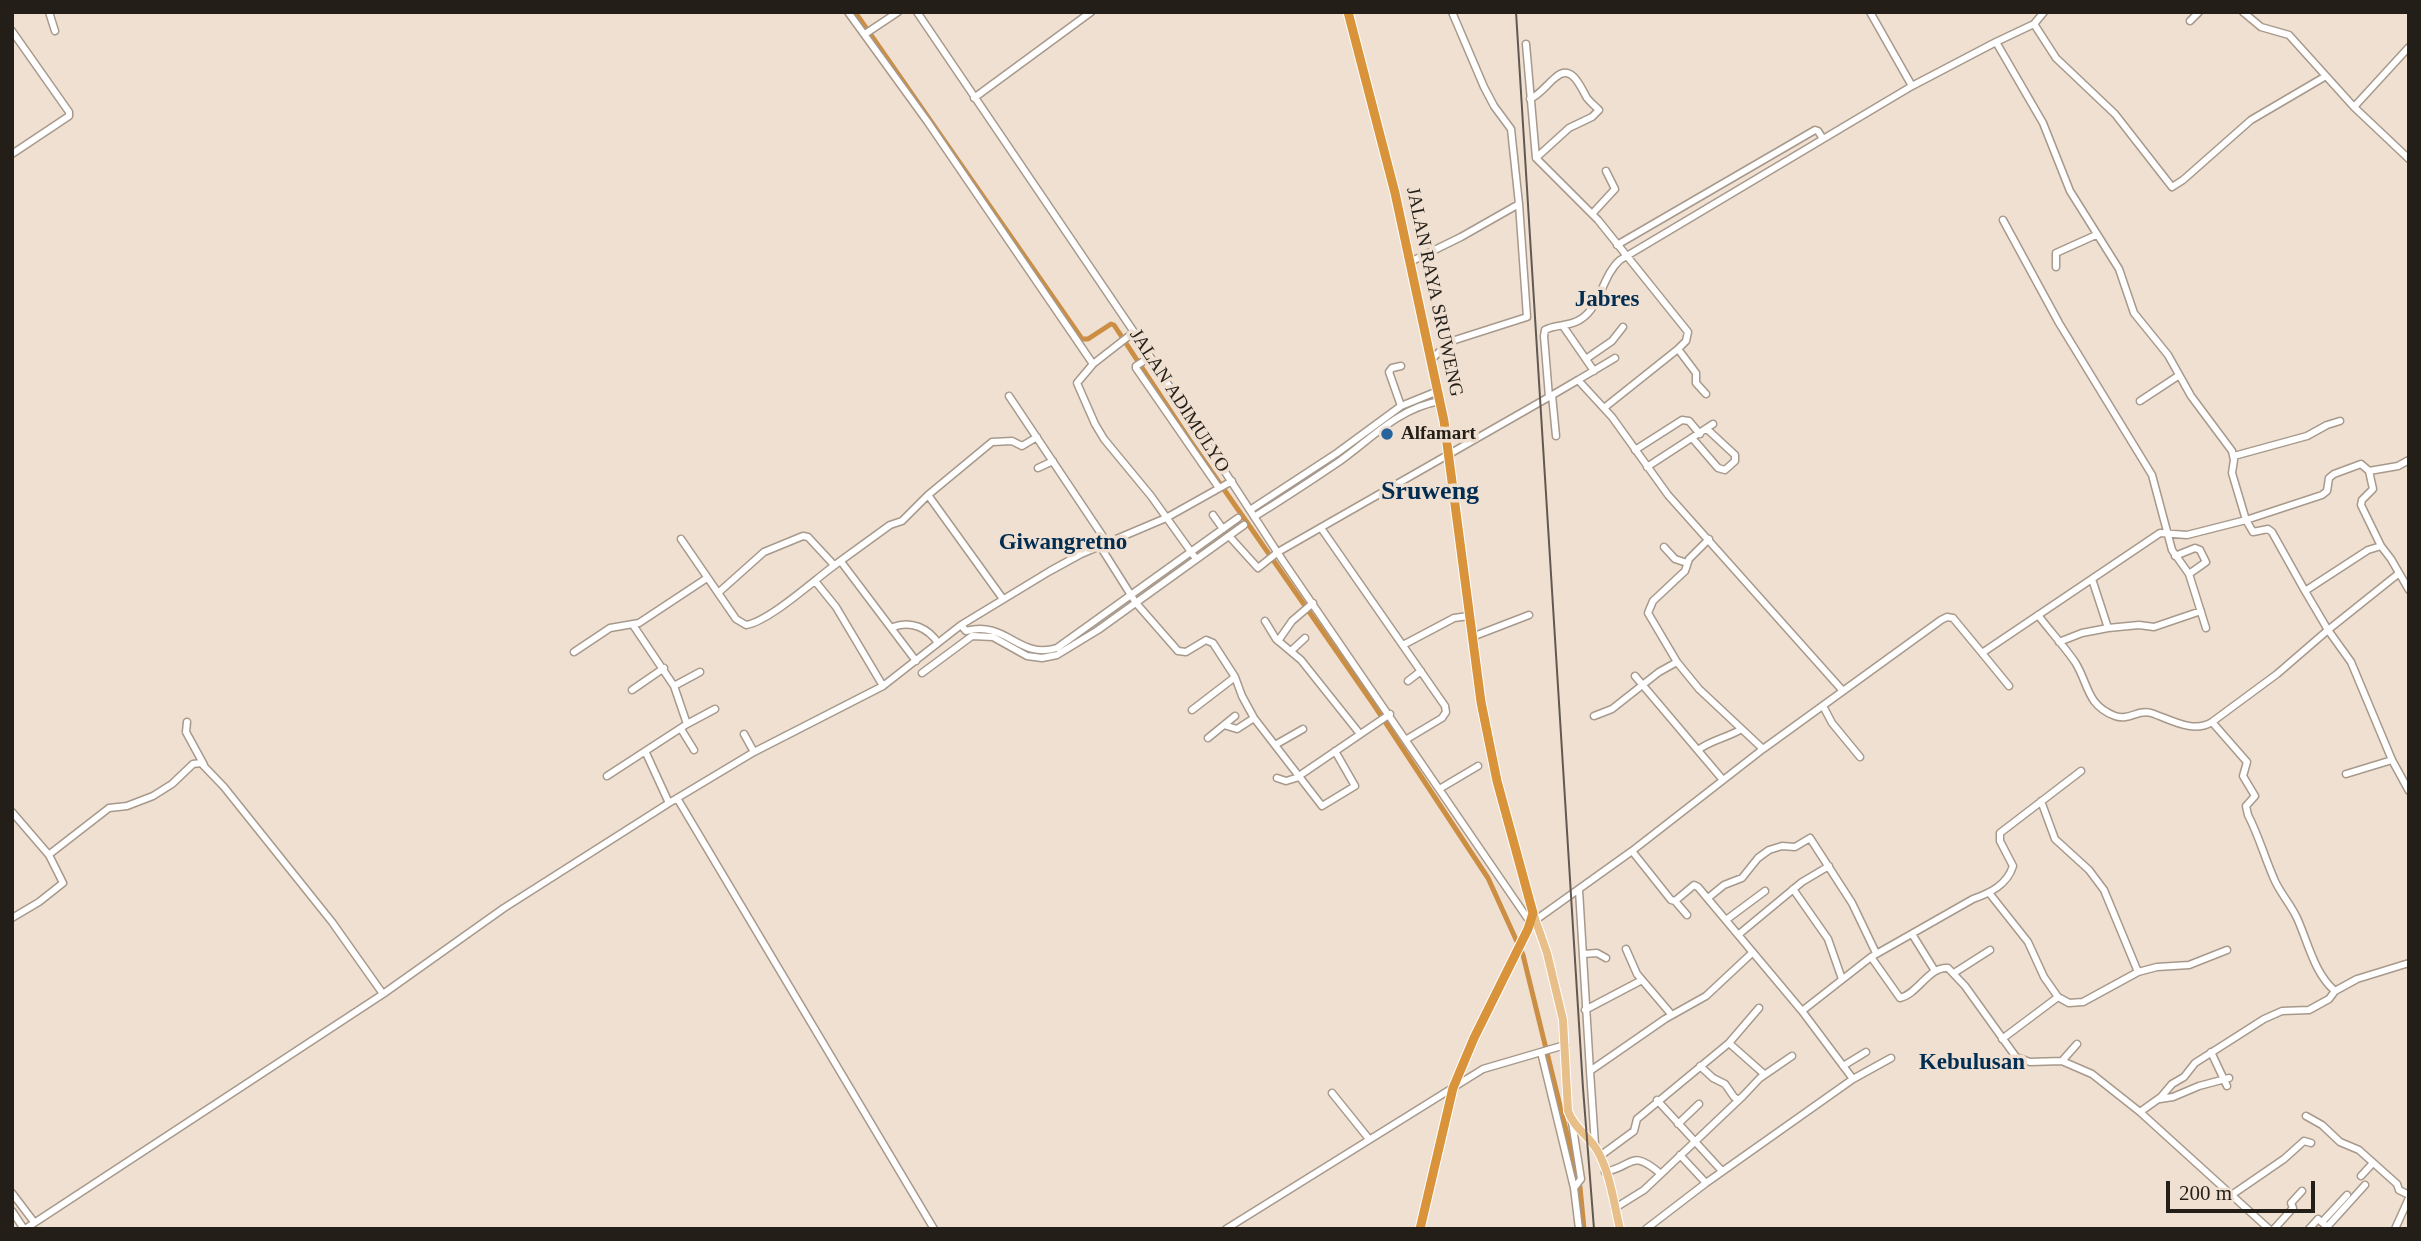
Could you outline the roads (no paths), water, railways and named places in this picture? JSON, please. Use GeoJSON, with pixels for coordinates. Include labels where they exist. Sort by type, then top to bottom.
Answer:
{"type":"FeatureCollection","features":[{"type":"Feature","properties":{"kind":"highway","name":"JALAN RAYA SRUWENG"},"geometry":{"type":"LineString","coordinates":[[1348,12],[1395,193],[1439,396],[1449,453],[1472,637],[1493,763],[1533,918]]}},
{"type":"Feature","properties":{"kind":"highway"},"geometry":{"type":"LineString","coordinates":[[1420,1229],[1453,1088],[1474,1038],[1533,918]]}},
{"type":"Feature","properties":{"kind":"main road"},"geometry":{"type":"LineString","coordinates":[[1533,918],[1556,985],[1563,1020],[1567,1103],[1572,1122],[1589,1137],[1600,1156],[1620,1229]]}},
{"type":"Feature","properties":{"kind":"street"},"geometry":{"type":"LineString","coordinates":[[49,12],[55,31]]}},
{"type":"Feature","properties":{"kind":"street"},"geometry":{"type":"LineString","coordinates":[[848,12],[868,32],[1093,364]]}},
{"type":"Feature","properties":{"kind":"street"},"geometry":{"type":"LineString","coordinates":[[868,32],[898,12]]}},
{"type":"Feature","properties":{"kind":"street","name":"JALAN ADIMULYO"},"geometry":{"type":"LineString","coordinates":[[917,12],[1134,332],[1224,485],[1252,514],[1274,555],[1308,606],[1407,739],[1533,918]]}},
{"type":"Feature","properties":{"kind":"street"},"geometry":{"type":"LineString","coordinates":[[974,99],[1091,12]]}},
{"type":"Feature","properties":{"kind":"street"},"geometry":{"type":"LineString","coordinates":[[1431,360],[1455,340],[1527,317],[1511,130],[1484,87],[1452,12]]}},
{"type":"Feature","properties":{"kind":"street"},"geometry":{"type":"LineString","coordinates":[[1870,12],[1912,86]]}},
{"type":"Feature","properties":{"kind":"street"},"geometry":{"type":"LineString","coordinates":[[1556,436],[1544,333],[1549,328],[1578,321],[1588,313],[1614,265],[1912,86],[2034,24],[2044,12]]}},
{"type":"Feature","properties":{"kind":"street"},"geometry":{"type":"LineString","coordinates":[[2190,21],[2199,12]]}},
{"type":"Feature","properties":{"kind":"street"},"geometry":{"type":"LineString","coordinates":[[2243,12],[2261,27],[2290,35],[2354,107],[2409,159]]}},
{"type":"Feature","properties":{"kind":"street"},"geometry":{"type":"LineString","coordinates":[[2034,24],[2056,58],[2115,114],[2172,187],[2260,114],[2326,76]]}},
{"type":"Feature","properties":{"kind":"street"},"geometry":{"type":"LineString","coordinates":[[12,31],[69,112],[69,116],[63,121],[12,154]]}},
{"type":"Feature","properties":{"kind":"street"},"geometry":{"type":"LineString","coordinates":[[1996,42],[2043,123],[2070,191],[2119,269],[2134,313],[2168,355],[2195,403],[2234,456],[2232,473],[2246,520],[2253,532],[2268,529],[2272,532],[2328,630],[2355,670],[2392,760],[2409,791]]}},
{"type":"Feature","properties":{"kind":"street"},"geometry":{"type":"LineString","coordinates":[[1526,44],[1536,158],[1592,214],[1685,326],[1688,336],[1678,349],[1604,408]]}},
{"type":"Feature","properties":{"kind":"street"},"geometry":{"type":"LineString","coordinates":[[2354,107],[2409,47]]}},
{"type":"Feature","properties":{"kind":"street"},"geometry":{"type":"LineString","coordinates":[[1530,99],[1558,75],[1566,74],[1577,80],[1599,111],[1569,128],[1536,158]]}},
{"type":"Feature","properties":{"kind":"street"},"geometry":{"type":"LineString","coordinates":[[1617,245],[1815,130],[1823,139]]}},
{"type":"Feature","properties":{"kind":"street"},"geometry":{"type":"LineString","coordinates":[[1592,214],[1615,189],[1606,171]]}},
{"type":"Feature","properties":{"kind":"street"},"geometry":{"type":"LineString","coordinates":[[1702,196],[1709,206]]}},
{"type":"Feature","properties":{"kind":"street"},"geometry":{"type":"LineString","coordinates":[[1410,262],[1519,204]]}},
{"type":"Feature","properties":{"kind":"street"},"geometry":{"type":"LineString","coordinates":[[1686,204],[1694,216]]}},
{"type":"Feature","properties":{"kind":"street"},"geometry":{"type":"LineString","coordinates":[[2003,220],[2059,323],[2152,475],[2175,556],[2180,559],[2189,574],[2206,628]]}},
{"type":"Feature","properties":{"kind":"street"},"geometry":{"type":"LineString","coordinates":[[2056,267],[2056,253],[2096,235]]}},
{"type":"Feature","properties":{"kind":"street"},"geometry":{"type":"LineString","coordinates":[[1563,326],[1594,370]]}},
{"type":"Feature","properties":{"kind":"street"},"geometry":{"type":"LineString","coordinates":[[1586,359],[1612,341],[1623,327]]}},
{"type":"Feature","properties":{"kind":"street"},"geometry":{"type":"LineString","coordinates":[[1134,332],[1093,364],[1077,383],[1095,424],[1197,560]]}},
{"type":"Feature","properties":{"kind":"street"},"geometry":{"type":"LineString","coordinates":[[1678,349],[1695,371],[1696,383],[1706,394]]}},
{"type":"Feature","properties":{"kind":"street"},"geometry":{"type":"LineString","coordinates":[[922,673],[1003,599],[1064,562],[1166,518],[1224,485],[1167,416],[1139,364],[1150,357]]}},
{"type":"Feature","properties":{"kind":"street"},"geometry":{"type":"LineString","coordinates":[[1229,536],[1258,568],[1274,555],[1615,358]]}},
{"type":"Feature","properties":{"kind":"street"},"geometry":{"type":"LineString","coordinates":[[1401,366],[1392,368],[1389,372],[1401,406]]}},
{"type":"Feature","properties":{"kind":"street"},"geometry":{"type":"LineString","coordinates":[[2140,401],[2178,376]]}},
{"type":"Feature","properties":{"kind":"street"},"geometry":{"type":"LineString","coordinates":[[1578,380],[1604,408],[1668,495],[1843,691]]}},
{"type":"Feature","properties":{"kind":"street"},"geometry":{"type":"LineString","coordinates":[[1009,396],[1053,461],[1136,603],[1180,652],[1186,652],[1210,640],[1235,677],[1254,718],[1322,806],[1354,787],[1354,782],[1335,751]]}},
{"type":"Feature","properties":{"kind":"street"},"geometry":{"type":"LineString","coordinates":[[1252,514],[1401,406],[1439,396]]}},
{"type":"Feature","properties":{"kind":"street"},"geometry":{"type":"LineString","coordinates":[[1252,514],[1341,460],[1404,413],[1439,396]]}},
{"type":"Feature","properties":{"kind":"street"},"geometry":{"type":"LineString","coordinates":[[1635,450],[1682,420],[1689,421],[1696,436],[1718,468],[1725,470],[1735,461],[1735,455],[1725,444],[1718,442],[1710,426],[1696,436],[1647,467]]}},
{"type":"Feature","properties":{"kind":"street"},"geometry":{"type":"LineString","coordinates":[[2234,456],[2306,436],[2340,421]]}},
{"type":"Feature","properties":{"kind":"street"},"geometry":{"type":"LineString","coordinates":[[681,539],[736,619],[746,625],[755,623],[890,525],[902,521],[928,495],[992,442],[1012,441],[1022,446],[1037,437]]}},
{"type":"Feature","properties":{"kind":"street"},"geometry":{"type":"LineString","coordinates":[[1337,453],[1341,460]]}},
{"type":"Feature","properties":{"kind":"street"},"geometry":{"type":"LineString","coordinates":[[2369,471],[2399,466],[2409,460]]}},
{"type":"Feature","properties":{"kind":"street"},"geometry":{"type":"LineString","coordinates":[[1038,468],[1053,461]]}},
{"type":"Feature","properties":{"kind":"street"},"geometry":{"type":"LineString","coordinates":[[1982,653],[2156,535],[2192,534],[2246,520],[2322,495],[2327,491],[2329,478],[2361,464],[2369,471],[2373,489],[2370,495],[2362,500],[2361,505],[2381,547],[2409,590]]}},
{"type":"Feature","properties":{"kind":"street"},"geometry":{"type":"LineString","coordinates":[[928,495],[1003,599]]}},
{"type":"Feature","properties":{"kind":"street"},"geometry":{"type":"LineString","coordinates":[[1213,515],[1223,529]]}},
{"type":"Feature","properties":{"kind":"street"},"geometry":{"type":"LineString","coordinates":[[1050,654],[1238,518]]}},
{"type":"Feature","properties":{"kind":"street"},"geometry":{"type":"LineString","coordinates":[[29,1226],[383,994],[504,908],[754,752],[883,686],[938,643],[965,631],[993,633],[1022,651],[1050,654],[1072,648],[1244,525]]}},
{"type":"Feature","properties":{"kind":"street"},"geometry":{"type":"LineString","coordinates":[[1321,528],[1444,703],[1446,712],[1433,724],[1407,739]]}},
{"type":"Feature","properties":{"kind":"street"},"geometry":{"type":"LineString","coordinates":[[718,593],[764,552],[803,536],[808,537],[837,564],[848,568],[916,661]]}},
{"type":"Feature","properties":{"kind":"street"},"geometry":{"type":"LineString","coordinates":[[1709,539],[1686,563],[1685,570],[1653,601],[1648,612],[1677,662],[1699,690],[1763,749]]}},
{"type":"Feature","properties":{"kind":"street"},"geometry":{"type":"LineString","coordinates":[[1664,547],[1675,559],[1686,563]]}},
{"type":"Feature","properties":{"kind":"street"},"geometry":{"type":"LineString","coordinates":[[2305,591],[2362,554],[2381,547]]}},
{"type":"Feature","properties":{"kind":"street"},"geometry":{"type":"LineString","coordinates":[[2175,556],[2195,548],[2200,550],[2206,562],[2189,574]]}},
{"type":"Feature","properties":{"kind":"street"},"geometry":{"type":"LineString","coordinates":[[2038,615],[2079,668],[2089,695],[2106,712],[2127,718],[2150,712],[2193,727],[2202,727],[2277,674],[2398,574]]}},
{"type":"Feature","properties":{"kind":"street"},"geometry":{"type":"LineString","coordinates":[[574,652],[610,628],[639,623],[707,578]]}},
{"type":"Feature","properties":{"kind":"street"},"geometry":{"type":"LineString","coordinates":[[2092,579],[2108,628]]}},
{"type":"Feature","properties":{"kind":"street"},"geometry":{"type":"LineString","coordinates":[[815,581],[836,607],[883,686]]}},
{"type":"Feature","properties":{"kind":"street"},"geometry":{"type":"LineString","coordinates":[[1278,641],[1292,621],[1308,606]]}},
{"type":"Feature","properties":{"kind":"street"},"geometry":{"type":"LineString","coordinates":[[2059,642],[2082,633],[2108,628],[2154,627],[2200,611]]}},
{"type":"Feature","properties":{"kind":"street"},"geometry":{"type":"LineString","coordinates":[[1472,637],[1529,615]]}},
{"type":"Feature","properties":{"kind":"street"},"geometry":{"type":"LineString","coordinates":[[1403,645],[1454,618],[1469,616]]}},
{"type":"Feature","properties":{"kind":"street"},"geometry":{"type":"LineString","coordinates":[[1533,918],[1579,890],[1763,749],[1947,617],[1956,620],[2009,686]]}},
{"type":"Feature","properties":{"kind":"street"},"geometry":{"type":"LineString","coordinates":[[1265,621],[1278,641],[1305,664],[1360,734]]}},
{"type":"Feature","properties":{"kind":"street"},"geometry":{"type":"LineString","coordinates":[[1093,624],[1098,630]]}},
{"type":"Feature","properties":{"kind":"street"},"geometry":{"type":"LineString","coordinates":[[633,625],[674,686],[684,727],[694,750]]}},
{"type":"Feature","properties":{"kind":"street"},"geometry":{"type":"LineString","coordinates":[[893,627],[905,625],[925,628],[938,643]]}},
{"type":"Feature","properties":{"kind":"street"},"geometry":{"type":"LineString","coordinates":[[1291,651],[1305,638]]}},
{"type":"Feature","properties":{"kind":"street"},"geometry":{"type":"LineString","coordinates":[[1594,716],[1609,710],[1642,684],[1677,662]]}},
{"type":"Feature","properties":{"kind":"street"},"geometry":{"type":"LineString","coordinates":[[632,690],[664,668]]}},
{"type":"Feature","properties":{"kind":"street"},"geometry":{"type":"LineString","coordinates":[[1408,681],[1421,671]]}},
{"type":"Feature","properties":{"kind":"street"},"geometry":{"type":"LineString","coordinates":[[674,686],[700,672]]}},
{"type":"Feature","properties":{"kind":"street"},"geometry":{"type":"LineString","coordinates":[[1635,676],[1723,779]]}},
{"type":"Feature","properties":{"kind":"street"},"geometry":{"type":"LineString","coordinates":[[1192,710],[1235,677]]}},
{"type":"Feature","properties":{"kind":"street"},"geometry":{"type":"LineString","coordinates":[[1823,706],[1832,723],[1860,757]]}},
{"type":"Feature","properties":{"kind":"street"},"geometry":{"type":"LineString","coordinates":[[607,776],[715,709]]}},
{"type":"Feature","properties":{"kind":"street"},"geometry":{"type":"LineString","coordinates":[[1277,778],[1286,781],[1298,777],[1389,715]]}},
{"type":"Feature","properties":{"kind":"street"},"geometry":{"type":"LineString","coordinates":[[1208,738],[1235,716]]}},
{"type":"Feature","properties":{"kind":"street"},"geometry":{"type":"LineString","coordinates":[[1224,725],[1237,729],[1254,718]]}},
{"type":"Feature","properties":{"kind":"street"},"geometry":{"type":"LineString","coordinates":[[187,722],[186,732],[204,765],[332,922],[383,994]]}},
{"type":"Feature","properties":{"kind":"street"},"geometry":{"type":"LineString","coordinates":[[2212,722],[2248,762],[2243,776],[2255,796],[2246,806],[2248,815],[2273,877],[2295,914],[2318,968],[2334,991]]}},
{"type":"Feature","properties":{"kind":"street"},"geometry":{"type":"LineString","coordinates":[[1275,745],[1303,729]]}},
{"type":"Feature","properties":{"kind":"street"},"geometry":{"type":"LineString","coordinates":[[1698,750],[1708,742],[1725,738],[1740,730]]}},
{"type":"Feature","properties":{"kind":"street"},"geometry":{"type":"LineString","coordinates":[[744,734],[754,752]]}},
{"type":"Feature","properties":{"kind":"street"},"geometry":{"type":"LineString","coordinates":[[646,753],[669,803]]}},
{"type":"Feature","properties":{"kind":"street"},"geometry":{"type":"LineString","coordinates":[[2346,774],[2392,760]]}},
{"type":"Feature","properties":{"kind":"street"},"geometry":{"type":"LineString","coordinates":[[49,855],[109,808],[127,806],[153,796],[172,784],[193,764],[204,765]]}},
{"type":"Feature","properties":{"kind":"street"},"geometry":{"type":"LineString","coordinates":[[1441,788],[1478,766]]}},
{"type":"Feature","properties":{"kind":"street"},"geometry":{"type":"LineString","coordinates":[[1802,1011],[1874,955],[1973,899],[1990,894],[2006,878],[2013,866],[2000,841],[2000,833],[2081,771]]}},
{"type":"Feature","properties":{"kind":"street"},"geometry":{"type":"LineString","coordinates":[[677,798],[934,1229]]}},
{"type":"Feature","properties":{"kind":"street"},"geometry":{"type":"LineString","coordinates":[[2041,801],[2055,839],[2084,865],[2104,890],[2138,972]]}},
{"type":"Feature","properties":{"kind":"street"},"geometry":{"type":"LineString","coordinates":[[12,812],[49,855],[63,883],[12,918]]}},
{"type":"Feature","properties":{"kind":"street"},"geometry":{"type":"LineString","coordinates":[[1708,898],[1724,885],[1742,878],[1758,859],[1773,848],[1795,847],[1807,839],[1812,840],[1852,903],[1874,955],[1900,998],[1908,995],[1935,971],[1946,967],[2012,1053],[2023,1061],[2062,1061],[2092,1074],[2140,1112],[2272,1229],[2293,1208],[2291,1202],[2302,1191]]}},
{"type":"Feature","properties":{"kind":"street"},"geometry":{"type":"LineString","coordinates":[[1632,851],[1667,896],[1687,915]]}},
{"type":"Feature","properties":{"kind":"street"},"geometry":{"type":"LineString","coordinates":[[1738,935],[1793,890],[1829,866]]}},
{"type":"Feature","properties":{"kind":"street"},"geometry":{"type":"LineString","coordinates":[[1675,901],[1696,885],[1802,1011],[1853,1079]]}},
{"type":"Feature","properties":{"kind":"street"},"geometry":{"type":"LineString","coordinates":[[1579,890],[1595,1147]]}},
{"type":"Feature","properties":{"kind":"street"},"geometry":{"type":"LineString","coordinates":[[1793,890],[1828,939],[1842,979]]}},
{"type":"Feature","properties":{"kind":"street"},"geometry":{"type":"LineString","coordinates":[[1726,920],[1765,891]]}},
{"type":"Feature","properties":{"kind":"street"},"geometry":{"type":"LineString","coordinates":[[1990,894],[2028,942],[2044,977],[2058,998],[2075,1004],[2086,1001],[2138,972],[2157,967],[2189,965],[2227,950]]}},
{"type":"Feature","properties":{"kind":"street"},"geometry":{"type":"LineString","coordinates":[[1912,934],[1935,971]]}},
{"type":"Feature","properties":{"kind":"street"},"geometry":{"type":"LineString","coordinates":[[1626,949],[1642,980],[1671,1014]]}},
{"type":"Feature","properties":{"kind":"street"},"geometry":{"type":"LineString","coordinates":[[1954,974],[1990,950]]}},
{"type":"Feature","properties":{"kind":"street"},"geometry":{"type":"LineString","coordinates":[[1584,954],[1597,953],[1606,958]]}},
{"type":"Feature","properties":{"kind":"street"},"geometry":{"type":"LineString","coordinates":[[1590,1071],[1671,1014],[1706,996],[1752,953]]}},
{"type":"Feature","properties":{"kind":"street"},"geometry":{"type":"LineString","coordinates":[[2140,1112],[2184,1077],[2193,1065],[2278,1012],[2302,1012],[2318,1007],[2329,999],[2334,991],[2357,979],[2409,964]]}},
{"type":"Feature","properties":{"kind":"street"},"geometry":{"type":"LineString","coordinates":[[1585,1010],[1642,980]]}},
{"type":"Feature","properties":{"kind":"street"},"geometry":{"type":"LineString","coordinates":[[2002,1040],[2058,998]]}},
{"type":"Feature","properties":{"kind":"street"},"geometry":{"type":"LineString","coordinates":[[1600,1156],[1633,1130],[1636,1120],[1657,1101],[1729,1043],[1759,1008]]}},
{"type":"Feature","properties":{"kind":"street"},"geometry":{"type":"LineString","coordinates":[[1729,1043],[1764,1074]]}},
{"type":"Feature","properties":{"kind":"street"},"geometry":{"type":"LineString","coordinates":[[2062,1061],[2077,1044]]}},
{"type":"Feature","properties":{"kind":"street"},"geometry":{"type":"LineString","coordinates":[[1226,1229],[1491,1065],[1564,1045]]}},
{"type":"Feature","properties":{"kind":"street"},"geometry":{"type":"LineString","coordinates":[[1546,1051],[1577,1186]]}},
{"type":"Feature","properties":{"kind":"street"},"geometry":{"type":"LineString","coordinates":[[1843,1066],[1866,1052]]}},
{"type":"Feature","properties":{"kind":"street"},"geometry":{"type":"LineString","coordinates":[[2158,1099],[2227,1081],[2211,1052]]}},
{"type":"Feature","properties":{"kind":"street"},"geometry":{"type":"LineString","coordinates":[[1615,1208],[1635,1197],[1696,1142],[1764,1074],[1792,1056]]}},
{"type":"Feature","properties":{"kind":"street"},"geometry":{"type":"LineString","coordinates":[[1646,1229],[1722,1171],[1853,1079],[1891,1058]]}},
{"type":"Feature","properties":{"kind":"street"},"geometry":{"type":"LineString","coordinates":[[1700,1066],[1713,1078],[1725,1084],[1739,1100]]}},
{"type":"Feature","properties":{"kind":"street"},"geometry":{"type":"LineString","coordinates":[[1332,1093],[1369,1139]]}},
{"type":"Feature","properties":{"kind":"street"},"geometry":{"type":"LineString","coordinates":[[1657,1101],[1722,1171]]}},
{"type":"Feature","properties":{"kind":"street"},"geometry":{"type":"LineString","coordinates":[[1678,1124],[1699,1104]]}},
{"type":"Feature","properties":{"kind":"street"},"geometry":{"type":"LineString","coordinates":[[2306,1115],[2340,1142],[2359,1150],[2409,1197],[2395,1229]]}},
{"type":"Feature","properties":{"kind":"street"},"geometry":{"type":"LineString","coordinates":[[1572,1122],[1579,1229]]}},
{"type":"Feature","properties":{"kind":"street"},"geometry":{"type":"LineString","coordinates":[[2233,1195],[2284,1159],[2304,1141],[2311,1143]]}},
{"type":"Feature","properties":{"kind":"street"},"geometry":{"type":"LineString","coordinates":[[1680,1155],[1706,1183]]}},
{"type":"Feature","properties":{"kind":"street"},"geometry":{"type":"LineString","coordinates":[[1605,1172],[1616,1169],[1627,1161],[1639,1161],[1647,1162],[1661,1174]]}},
{"type":"Feature","properties":{"kind":"street"},"geometry":{"type":"LineString","coordinates":[[2361,1176],[2372,1164]]}},
{"type":"Feature","properties":{"kind":"street"},"geometry":{"type":"LineString","coordinates":[[2326,1226],[2365,1185]]}},
{"type":"Feature","properties":{"kind":"street"},"geometry":{"type":"LineString","coordinates":[[12,1193],[29,1226]]}},
{"type":"Feature","properties":{"kind":"street"},"geometry":{"type":"LineString","coordinates":[[2326,1226],[2347,1195]]}},
{"type":"Feature","properties":{"kind":"street"},"geometry":{"type":"LineString","coordinates":[[12,1211],[29,1226]]}},
{"type":"Feature","properties":{"kind":"street"},"geometry":{"type":"LineString","coordinates":[[2308,1229],[2318,1219],[2326,1226]]}},
{"type":"Feature","properties":{"kind":"waterway"},"geometry":{"type":"LineString","coordinates":[[855,12],[1082,339],[1088,339],[1111,324],[1114,325],[1191,442],[1374,705],[1488,878],[1523,955],[1580,1187],[1584,1229]]}},
{"type":"Feature","properties":{"kind":"railway"},"geometry":{"type":"LineString","coordinates":[[1516,12],[1594,1229]]}},
{"type":"Feature","properties":{"kind":"place","name":"Alfamart"},"geometry":{"type":"Point","coordinates":[1387,434]}},
{"type":"Feature","properties":{"kind":"district","name":"Jabres"},"geometry":{"type":"Point","coordinates":[1607,300]}},
{"type":"Feature","properties":{"kind":"district","name":"Sruweng"},"geometry":{"type":"Point","coordinates":[1430,492]}},
{"type":"Feature","properties":{"kind":"district","name":"Giwangretno"},"geometry":{"type":"Point","coordinates":[1063,543]}},
{"type":"Feature","properties":{"kind":"district","name":"Kebulusan"},"geometry":{"type":"Point","coordinates":[1972,1063]}}]}
